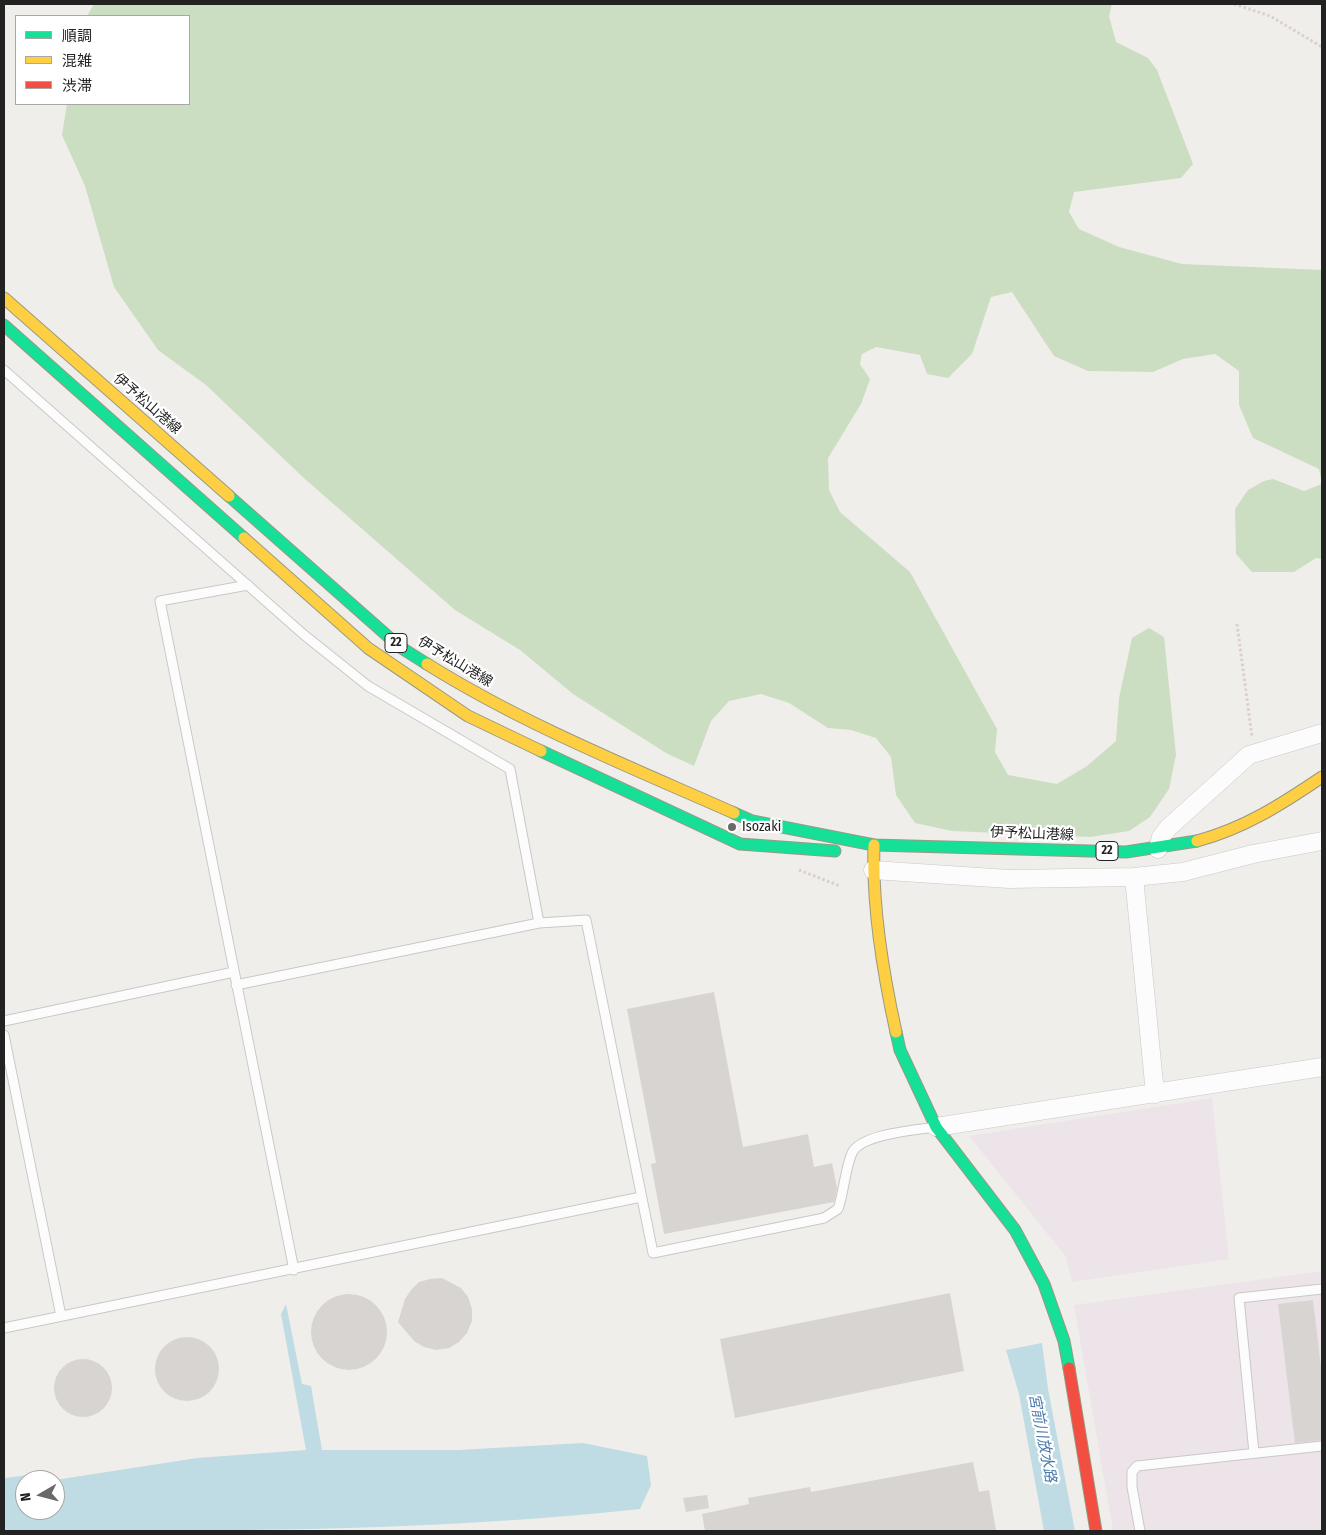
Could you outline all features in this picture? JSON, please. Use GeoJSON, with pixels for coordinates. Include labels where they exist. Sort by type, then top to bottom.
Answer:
{"type":"FeatureCollection","features":[{"type":"Feature","properties":{"kind":"main road","name":"伊予松山港線"},"geometry":{"type":"LineString","coordinates":[[4,298],[400,647],[473,693],[611,758],[752,821],[874,844],[1126,852],[1158,849],[1206,839],[1236,829],[1264,815],[1322,777]]}},
{"type":"Feature","properties":{"kind":"main road","name":"伊予松山港線"},"geometry":{"type":"LineString","coordinates":[[4,325],[368,648],[468,716],[740,844],[850,853],[874,844]]}},
{"type":"Feature","properties":{"kind":"main road"},"geometry":{"type":"LineString","coordinates":[[874,844],[873,870],[889,1000],[900,1050],[936,1126],[1015,1230],[1044,1284],[1064,1341],[1096,1531]]}},
{"type":"Feature","properties":{"kind":"street"},"geometry":{"type":"LineString","coordinates":[[1158,849],[1161,837],[1168,828],[1254,753],[1322,733]]}},
{"type":"Feature","properties":{"kind":"street"},"geometry":{"type":"LineString","coordinates":[[873,870],[1009,879],[1134,878],[1183,872],[1253,854],[1322,841]]}},
{"type":"Feature","properties":{"kind":"street"},"geometry":{"type":"LineString","coordinates":[[1134,878],[1155,1094]]}},
{"type":"Feature","properties":{"kind":"street"},"geometry":{"type":"LineString","coordinates":[[936,1126],[1322,1067]]}},
{"type":"Feature","properties":{"kind":"lane"},"geometry":{"type":"LineString","coordinates":[[4,370],[248,585],[368,686],[510,768],[539,923]]}},
{"type":"Feature","properties":{"kind":"lane"},"geometry":{"type":"LineString","coordinates":[[248,585],[160,601],[294,1270]]}},
{"type":"Feature","properties":{"kind":"lane"},"geometry":{"type":"LineString","coordinates":[[236,986],[539,923],[586,920],[653,1253],[824,1218],[838,1209],[852,1152],[860,1144],[872,1138],[936,1126]]}},
{"type":"Feature","properties":{"kind":"lane"},"geometry":{"type":"LineString","coordinates":[[4,1021],[234,972]]}},
{"type":"Feature","properties":{"kind":"lane"},"geometry":{"type":"LineString","coordinates":[[4,1035],[60,1316]]}},
{"type":"Feature","properties":{"kind":"lane"},"geometry":{"type":"LineString","coordinates":[[4,1328],[294,1270],[641,1197]]}},
{"type":"Feature","properties":{"kind":"lane"},"geometry":{"type":"LineString","coordinates":[[1254,1453],[1239,1298],[1322,1289]]}},
{"type":"Feature","properties":{"kind":"lane"},"geometry":{"type":"LineString","coordinates":[[1140,1531],[1132,1487],[1132,1472],[1137,1466],[1322,1446]]}},
{"type":"Feature","properties":{"kind":"path"},"geometry":{"type":"LineString","coordinates":[[1234,4],[1270,16],[1322,47]]}},
{"type":"Feature","properties":{"kind":"path"},"geometry":{"type":"LineString","coordinates":[[1238,624],[1254,753]]}},
{"type":"Feature","properties":{"kind":"shaded area"},"geometry":{"type":"Polygon","coordinates":[[[1212,1098],[1229,1259],[1072,1282],[1066,1257],[969,1136],[1212,1098]]]}},
{"type":"Feature","properties":{"kind":"shaded area"},"geometry":{"type":"Polygon","coordinates":[[[1322,1271],[1322,1531],[1113,1531],[1074,1305],[1322,1271]]]}},
{"type":"Feature","properties":{"kind":"green space"},"geometry":{"type":"Polygon","coordinates":[[[94,4],[1112,4],[1109,16],[1116,42],[1148,58],[1157,70],[1193,164],[1181,178],[1074,192],[1069,212],[1079,229],[1119,247],[1182,264],[1322,270],[1322,484],[1319,469],[1253,438],[1239,405],[1239,371],[1215,354],[1183,359],[1153,372],[1088,371],[1054,356],[1012,292],[991,297],[972,354],[948,378],[927,374],[920,355],[876,347],[862,354],[860,364],[870,379],[861,404],[828,458],[829,490],[840,512],[910,572],[997,729],[995,752],[1008,775],[1057,784],[1087,766],[1116,741],[1119,698],[1132,638],[1149,628],[1164,637],[1176,755],[1169,789],[1150,817],[1129,831],[1090,837],[952,831],[915,823],[896,795],[891,757],[876,738],[851,730],[828,728],[789,703],[761,694],[729,701],[711,721],[694,766],[666,753],[573,694],[520,650],[455,610],[306,480],[206,385],[158,350],[114,287],[85,186],[62,135],[67,105],[190,105],[190,15],[88,15],[94,4]]]}},
{"type":"Feature","properties":{"kind":"green space"},"geometry":{"type":"Polygon","coordinates":[[[1273,479],[1304,491],[1322,484],[1322,559],[1316,558],[1294,572],[1252,572],[1236,554],[1235,509],[1248,490],[1264,481],[1273,479]]]}},
{"type":"Feature","properties":{"kind":"water"},"geometry":{"type":"Polygon","coordinates":[[[286,1304],[302,1384],[311,1386],[322,1450],[458,1450],[583,1443],[647,1456],[651,1485],[640,1509],[561,1517],[322,1529],[4,1531],[4,1478],[15,1477],[15,1520],[65,1520],[65,1478],[197,1458],[306,1450],[281,1314],[286,1304]]]}},
{"type":"Feature","properties":{"kind":"water","name":"宮前川放水路"},"geometry":{"type":"Polygon","coordinates":[[[1042,1343],[1048,1389],[1075,1531],[1044,1531],[1019,1394],[1006,1350],[1042,1343]]]}},
{"type":"Feature","properties":{"kind":"building"},"geometry":{"type":"Polygon","coordinates":[[[714,992],[743,1147],[808,1134],[814,1167],[832,1163],[837,1188],[836,1194],[834,1202],[664,1234],[651,1164],[656,1163],[627,1009],[714,992]]]}},
{"type":"Feature","properties":{"kind":"building"},"geometry":{"type":"Polygon","coordinates":[[[442,1278],[461,1288],[468,1297],[472,1309],[472,1321],[467,1333],[459,1342],[449,1348],[436,1350],[424,1347],[414,1341],[398,1322],[405,1299],[419,1282],[442,1278]]]}},
{"type":"Feature","properties":{"kind":"building"},"geometry":{"type":"Polygon","coordinates":[[[950,1293],[964,1371],[735,1418],[720,1339],[950,1293]]]}},
{"type":"Feature","properties":{"kind":"building"},"geometry":{"type":"Polygon","coordinates":[[[349,1294],[364,1297],[376,1305],[384,1317],[387,1332],[384,1347],[376,1359],[364,1367],[349,1370],[334,1367],[322,1359],[314,1347],[311,1332],[314,1317],[322,1305],[334,1297],[349,1294]]]}},
{"type":"Feature","properties":{"kind":"building"},"geometry":{"type":"Polygon","coordinates":[[[1313,1300],[1322,1376],[1322,1440],[1295,1443],[1278,1304],[1313,1300]]]}},
{"type":"Feature","properties":{"kind":"building"},"geometry":{"type":"Polygon","coordinates":[[[181,1337],[193,1337],[210,1346],[217,1357],[219,1369],[217,1381],[210,1392],[193,1401],[181,1401],[169,1396],[160,1387],[155,1375],[155,1363],[160,1351],[169,1342],[181,1337]]]}},
{"type":"Feature","properties":{"kind":"building"},"geometry":{"type":"Polygon","coordinates":[[[83,1359],[94,1361],[107,1372],[112,1388],[110,1399],[99,1412],[83,1417],[72,1415],[59,1404],[54,1388],[56,1377],[67,1364],[83,1359]]]}},
{"type":"Feature","properties":{"kind":"building"},"geometry":{"type":"Polygon","coordinates":[[[973,1462],[979,1492],[989,1490],[996,1530],[705,1531],[702,1514],[749,1504],[748,1498],[810,1487],[811,1492],[973,1462]]]}},
{"type":"Feature","properties":{"kind":"building"},"geometry":{"type":"Polygon","coordinates":[[[707,1495],[709,1508],[686,1512],[683,1498],[707,1495]]]}},
{"type":"Feature","properties":{"kind":"traffic: fast"},"geometry":{"type":"LineString","coordinates":[[4,325],[244,538]]}},
{"type":"Feature","properties":{"kind":"traffic: fast"},"geometry":{"type":"LineString","coordinates":[[229,496],[400,647],[427,664]]}},
{"type":"Feature","properties":{"kind":"traffic: fast"},"geometry":{"type":"LineString","coordinates":[[541,751],[740,844],[835,851]]}},
{"type":"Feature","properties":{"kind":"traffic: fast"},"geometry":{"type":"LineString","coordinates":[[734,813],[752,821],[874,845],[1126,852],[1197,841]]}},
{"type":"Feature","properties":{"kind":"traffic: fast"},"geometry":{"type":"LineString","coordinates":[[896,1032],[900,1050],[936,1127],[1015,1230],[1044,1284],[1064,1341],[1069,1368]]}},
{"type":"Feature","properties":{"kind":"traffic: slow"},"geometry":{"type":"LineString","coordinates":[[4,298],[229,496]]}},
{"type":"Feature","properties":{"kind":"traffic: slow"},"geometry":{"type":"LineString","coordinates":[[244,538],[368,648],[468,716],[541,751]]}},
{"type":"Feature","properties":{"kind":"traffic: slow"},"geometry":{"type":"LineString","coordinates":[[427,664],[463,686],[578,744],[734,813]]}},
{"type":"Feature","properties":{"kind":"traffic: slow"},"geometry":{"type":"LineString","coordinates":[[1197,841],[1215,836],[1247,822],[1278,806],[1322,777]]}},
{"type":"Feature","properties":{"kind":"traffic: slow"},"geometry":{"type":"LineString","coordinates":[[874,845],[879,939],[896,1032]]}},
{"type":"Feature","properties":{"kind":"traffic: jam"},"geometry":{"type":"LineString","coordinates":[[1069,1368],[1096,1531]]}},
{"type":"Feature","properties":{"kind":"place","name":"Isozaki"},"geometry":{"type":"Point","coordinates":[732,827]}}]}
